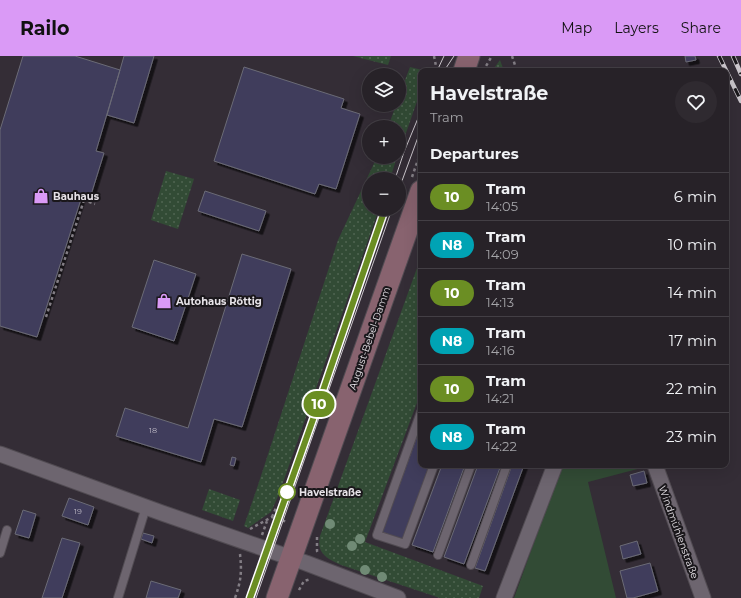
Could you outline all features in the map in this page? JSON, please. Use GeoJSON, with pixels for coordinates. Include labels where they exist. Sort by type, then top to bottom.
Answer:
{"type":"FeatureCollection","features":[{"type":"Feature","properties":{"kind":"main road","name":"August-Bebel-Damm"},"geometry":{"type":"LineString","coordinates":[[287,596],[291,559],[418,199]]}},
{"type":"Feature","properties":{"kind":"street"},"geometry":{"type":"LineString","coordinates":[[0,454],[146,507],[245,537],[291,559],[398,598]]}},
{"type":"Feature","properties":{"kind":"street"},"geometry":{"type":"LineString","coordinates":[[504,598],[554,468]]}},
{"type":"Feature","properties":{"kind":"street","name":"Windmühlenstraße"},"geometry":{"type":"LineString","coordinates":[[656,468],[703,598]]}},
{"type":"Feature","properties":{"kind":"lane"},"geometry":{"type":"LineString","coordinates":[[418,420],[377,535],[406,544],[433,468]]}},
{"type":"Feature","properties":{"kind":"lane"},"geometry":{"type":"LineString","coordinates":[[438,555],[470,468]]}},
{"type":"Feature","properties":{"kind":"lane"},"geometry":{"type":"LineString","coordinates":[[471,565],[506,468]]}},
{"type":"Feature","properties":{"kind":"lane"},"geometry":{"type":"LineString","coordinates":[[118,598],[146,507]]}},
{"type":"Feature","properties":{"kind":"lane"},"geometry":{"type":"LineString","coordinates":[[0,552],[7,530]]}},
{"type":"Feature","properties":{"kind":"path"},"geometry":{"type":"LineString","coordinates":[[434,56],[436,68]]}},
{"type":"Feature","properties":{"kind":"path"},"geometry":{"type":"LineString","coordinates":[[472,64],[492,56]]}},
{"type":"Feature","properties":{"kind":"path"},"geometry":{"type":"LineString","coordinates":[[512,56],[516,68]]}},
{"type":"Feature","properties":{"kind":"path"},"geometry":{"type":"LineString","coordinates":[[46,317],[85,197]]}},
{"type":"Feature","properties":{"kind":"path"},"geometry":{"type":"LineString","coordinates":[[84,200],[94,204]]}},
{"type":"Feature","properties":{"kind":"path"},"geometry":{"type":"LineString","coordinates":[[235,598],[242,568],[240,552],[245,537],[272,517],[276,508]]}},
{"type":"Feature","properties":{"kind":"path"},"geometry":{"type":"LineString","coordinates":[[272,517],[289,523]]}},
{"type":"Feature","properties":{"kind":"path"},"geometry":{"type":"LineString","coordinates":[[317,534],[317,551],[319,555]]}},
{"type":"Feature","properties":{"kind":"path"},"geometry":{"type":"LineString","coordinates":[[287,596],[304,581],[314,578]]}},
{"type":"Feature","properties":{"kind":"green space"},"geometry":{"type":"Polygon","coordinates":[[[353,56],[391,56],[388,65],[353,56]]]}},
{"type":"Feature","properties":{"kind":"green space"},"geometry":{"type":"Polygon","coordinates":[[[500,60],[503,68],[494,68],[500,60]]]}},
{"type":"Feature","properties":{"kind":"green space"},"geometry":{"type":"Polygon","coordinates":[[[410,67],[418,69],[418,99],[406,133],[406,120],[391,120],[393,112],[406,112],[406,78],[410,67]]]}},
{"type":"Feature","properties":{"kind":"green space"},"geometry":{"type":"Polygon","coordinates":[[[374,164],[395,164],[392,172],[370,172],[374,164]]]}},
{"type":"Feature","properties":{"kind":"green space"},"geometry":{"type":"Polygon","coordinates":[[[166,171],[194,179],[178,229],[151,220],[166,171]]]}},
{"type":"Feature","properties":{"kind":"green space"},"geometry":{"type":"Polygon","coordinates":[[[362,189],[362,216],[377,216],[279,494],[271,512],[248,528],[244,526],[338,240],[362,189]]]}},
{"type":"Feature","properties":{"kind":"green space"},"geometry":{"type":"Polygon","coordinates":[[[418,265],[418,400],[365,542],[483,586],[479,598],[440,598],[341,565],[328,558],[321,552],[319,542],[418,265]]]}},
{"type":"Feature","properties":{"kind":"green space"},"geometry":{"type":"Polygon","coordinates":[[[561,468],[641,468],[588,482],[616,598],[514,598],[561,468]]]}},
{"type":"Feature","properties":{"kind":"green space"},"geometry":{"type":"Polygon","coordinates":[[[209,489],[240,500],[233,521],[202,510],[209,489]]]}},
{"type":"Feature","properties":{"kind":"building","name":"Bauhaus"},"geometry":{"type":"Polygon","coordinates":[[[23,56],[75,56],[120,70],[96,151],[104,153],[90,198],[82,196],[37,337],[0,326],[0,130],[23,56]]]}},
{"type":"Feature","properties":{"kind":"building"},"geometry":{"type":"Polygon","coordinates":[[[124,56],[154,56],[134,123],[107,115],[124,56]]]}},
{"type":"Feature","properties":{"kind":"building"},"geometry":{"type":"Polygon","coordinates":[[[685,56],[695,56],[696,60],[686,62],[685,56]]]}},
{"type":"Feature","properties":{"kind":"building"},"geometry":{"type":"Polygon","coordinates":[[[244,67],[344,99],[341,108],[360,114],[336,189],[319,184],[315,194],[214,161],[244,67]]]}},
{"type":"Feature","properties":{"kind":"building"},"geometry":{"type":"Polygon","coordinates":[[[205,191],[266,211],[259,231],[198,211],[205,191]]]}},
{"type":"Feature","properties":{"kind":"building"},"geometry":{"type":"Polygon","coordinates":[[[242,254],[291,269],[242,427],[214,419],[201,462],[116,436],[125,408],[188,428],[242,254]]]}},
{"type":"Feature","properties":{"kind":"building","name":"Autohaus Röttig"},"geometry":{"type":"Polygon","coordinates":[[[154,260],[196,274],[174,341],[132,327],[154,260]]]}},
{"type":"Feature","properties":{"kind":"building"},"geometry":{"type":"Polygon","coordinates":[[[418,433],[418,468],[429,468],[403,540],[382,532],[418,433]]]}},
{"type":"Feature","properties":{"kind":"building"},"geometry":{"type":"Polygon","coordinates":[[[232,457],[236,458],[234,466],[230,465],[232,457]]]}},
{"type":"Feature","properties":{"kind":"building"},"geometry":{"type":"Polygon","coordinates":[[[441,468],[464,468],[433,552],[412,545],[441,468]]]}},
{"type":"Feature","properties":{"kind":"building"},"geometry":{"type":"Polygon","coordinates":[[[477,468],[500,468],[464,564],[444,557],[477,468]]]}},
{"type":"Feature","properties":{"kind":"building"},"geometry":{"type":"Polygon","coordinates":[[[511,468],[523,468],[485,571],[475,568],[511,468]]]}},
{"type":"Feature","properties":{"kind":"building"},"geometry":{"type":"Polygon","coordinates":[[[644,471],[647,483],[633,486],[630,475],[644,471]]]}},
{"type":"Feature","properties":{"kind":"building"},"geometry":{"type":"Polygon","coordinates":[[[69,498],[94,507],[88,525],[62,516],[69,498]]]}},
{"type":"Feature","properties":{"kind":"building"},"geometry":{"type":"Polygon","coordinates":[[[23,510],[36,514],[29,538],[15,534],[23,510]]]}},
{"type":"Feature","properties":{"kind":"building"},"geometry":{"type":"Polygon","coordinates":[[[143,533],[154,536],[152,543],[141,539],[143,533]]]}},
{"type":"Feature","properties":{"kind":"building"},"geometry":{"type":"Polygon","coordinates":[[[62,538],[80,543],[62,598],[42,598],[62,538]]]}},
{"type":"Feature","properties":{"kind":"building"},"geometry":{"type":"Polygon","coordinates":[[[637,541],[641,554],[623,559],[620,546],[637,541]]]}},
{"type":"Feature","properties":{"kind":"building"},"geometry":{"type":"Polygon","coordinates":[[[650,563],[658,591],[633,598],[627,598],[620,571],[650,563]]]}},
{"type":"Feature","properties":{"kind":"building"},"geometry":{"type":"Polygon","coordinates":[[[151,581],[181,590],[178,598],[146,598],[151,581]]]}},
{"type":"Feature","properties":{"kind":"tram line"},"geometry":{"type":"LineString","coordinates":[[438,68],[444,56]]}},
{"type":"Feature","properties":{"kind":"tram line"},"geometry":{"type":"LineString","coordinates":[[446,68],[454,56]]}},
{"type":"Feature","properties":{"kind":"tram line"},"geometry":{"type":"LineString","coordinates":[[397,172],[418,118]]}},
{"type":"Feature","properties":{"kind":"tram line"},"geometry":{"type":"LineString","coordinates":[[405,172],[418,137]]}},
{"type":"Feature","properties":{"kind":"tram line"},"geometry":{"type":"LineString","coordinates":[[353,304],[383,216]]}},
{"type":"Feature","properties":{"kind":"tram line","name":"10"},"geometry":{"type":"LineString","coordinates":[[250,598],[383,216]]}},
{"type":"Feature","properties":{"kind":"tram line"},"geometry":{"type":"LineString","coordinates":[[256,598],[390,216]]}},
{"type":"Feature","properties":{"kind":"railway"},"geometry":{"type":"LineString","coordinates":[[719,56],[725,68]]}},
{"type":"Feature","properties":{"kind":"railway"},"geometry":{"type":"LineString","coordinates":[[733,56],[741,74]]}},
{"type":"Feature","properties":{"kind":"railway"},"geometry":{"type":"LineString","coordinates":[[729,76],[741,101]]}},
{"type":"Feature","properties":{"kind":"place","name":"Bauhaus"},"geometry":{"type":"Point","coordinates":[41,196]}},
{"type":"Feature","properties":{"kind":"place","name":"Autohaus Röttig"},"geometry":{"type":"Point","coordinates":[164,301]}},
{"type":"Feature","properties":{"kind":"place","name":"Havelstraße"},"geometry":{"type":"Point","coordinates":[287,492]}}]}
